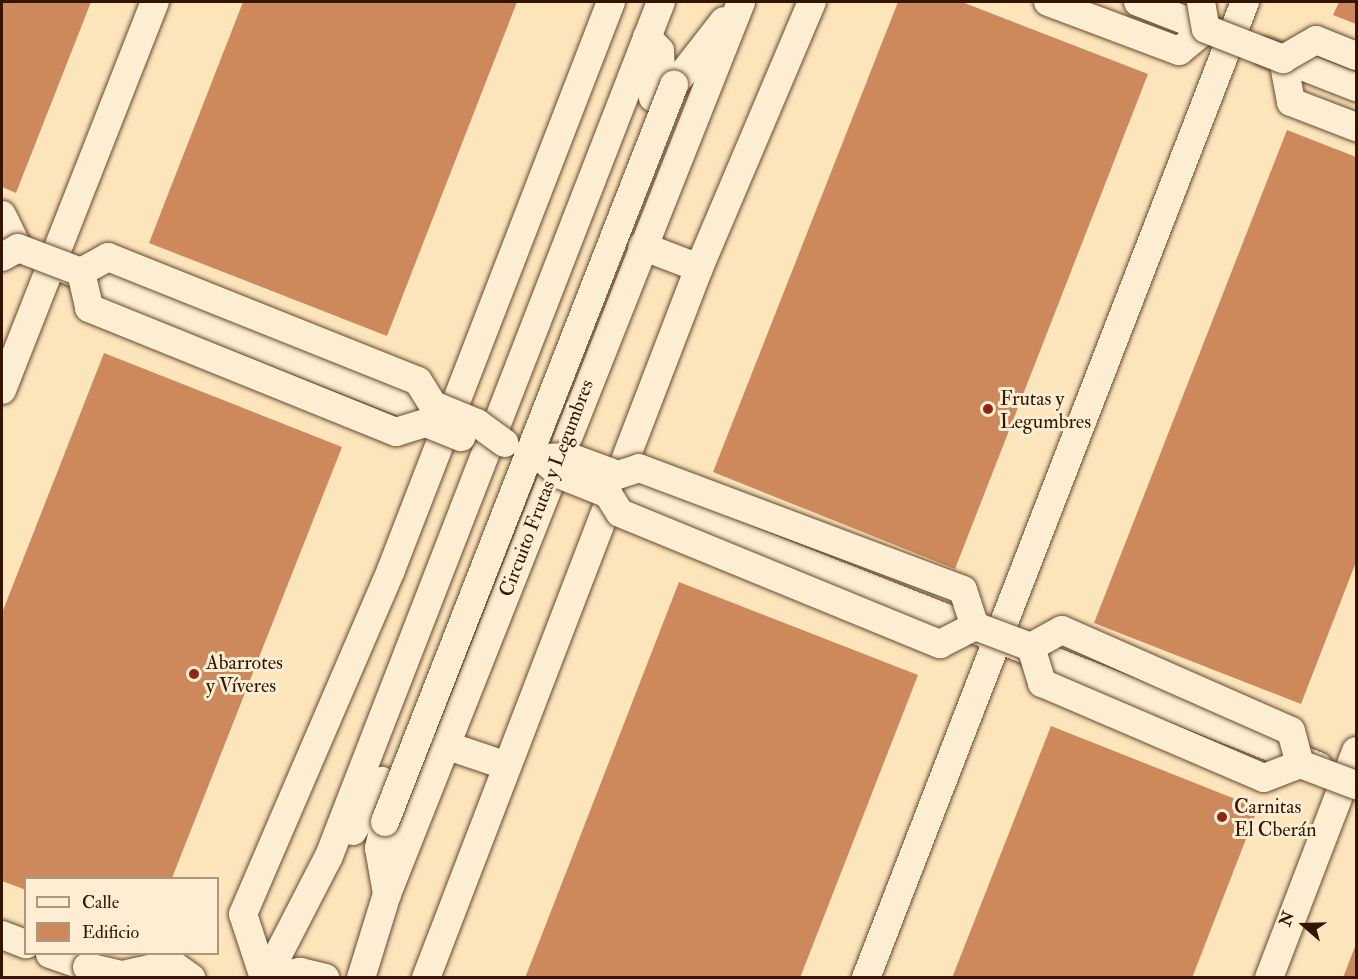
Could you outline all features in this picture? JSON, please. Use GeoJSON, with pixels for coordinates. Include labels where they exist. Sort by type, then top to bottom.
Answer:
{"type":"FeatureCollection","features":[{"type":"Feature","properties":{"kind":"street"},"geometry":{"type":"LineString","coordinates":[[2,390],[155,2]]}},
{"type":"Feature","properties":{"kind":"street"},"geometry":{"type":"LineString","coordinates":[[265,978],[243,914],[391,570],[528,222],[611,2]]}},
{"type":"Feature","properties":{"kind":"street"},"geometry":{"type":"LineString","coordinates":[[329,856],[357,826],[382,781],[523,450],[569,239],[661,2]]}},
{"type":"Feature","properties":{"kind":"street"},"geometry":{"type":"LineString","coordinates":[[387,894],[379,848],[385,822],[523,450],[663,91],[741,2]]}},
{"type":"Feature","properties":{"kind":"street","name":"Circuito Frutas y Legumbres"},"geometry":{"type":"LineString","coordinates":[[361,978],[387,894],[445,745],[523,450],[642,246],[741,2]]}},
{"type":"Feature","properties":{"kind":"street"},"geometry":{"type":"LineString","coordinates":[[426,978],[699,268],[812,2]]}},
{"type":"Feature","properties":{"kind":"street"},"geometry":{"type":"LineString","coordinates":[[1048,2],[1179,51],[1213,23],[1245,2]]}},
{"type":"Feature","properties":{"kind":"street"},"geometry":{"type":"LineString","coordinates":[[1138,2],[1213,23],[1356,87]]}},
{"type":"Feature","properties":{"kind":"street"},"geometry":{"type":"LineString","coordinates":[[1213,23],[1283,60]]}},
{"type":"Feature","properties":{"kind":"street"},"geometry":{"type":"LineString","coordinates":[[866,978],[985,632],[1213,23]]}},
{"type":"Feature","properties":{"kind":"street"},"geometry":{"type":"LineString","coordinates":[[647,37],[660,51],[663,91]]}},
{"type":"Feature","properties":{"kind":"street"},"geometry":{"type":"LineString","coordinates":[[1283,60],[1316,40],[1356,56]]}},
{"type":"Feature","properties":{"kind":"street"},"geometry":{"type":"LineString","coordinates":[[1283,60],[1292,102],[1356,127]]}},
{"type":"Feature","properties":{"kind":"street"},"geometry":{"type":"LineString","coordinates":[[2,215],[7,250]]}},
{"type":"Feature","properties":{"kind":"street"},"geometry":{"type":"LineString","coordinates":[[528,222],[569,239]]}},
{"type":"Feature","properties":{"kind":"street"},"geometry":{"type":"LineString","coordinates":[[642,246],[699,268]]}},
{"type":"Feature","properties":{"kind":"street"},"geometry":{"type":"LineString","coordinates":[[7,250],[52,264],[985,632],[1354,774]]}},
{"type":"Feature","properties":{"kind":"street"},"geometry":{"type":"LineString","coordinates":[[7,250],[81,272],[108,257],[407,376],[418,381],[433,405],[477,423],[561,476],[608,494],[620,513],[940,644],[985,632],[1031,647],[1062,630],[1291,731],[1300,764]]}},
{"type":"Feature","properties":{"kind":"street"},"geometry":{"type":"LineString","coordinates":[[81,272],[89,308],[396,432],[426,423],[471,441],[569,457],[618,475],[639,468],[963,590],[985,632]]}},
{"type":"Feature","properties":{"kind":"street"},"geometry":{"type":"LineString","coordinates":[[265,978],[329,856],[434,585],[523,450]]}},
{"type":"Feature","properties":{"kind":"street"},"geometry":{"type":"LineString","coordinates":[[391,570],[434,585]]}},
{"type":"Feature","properties":{"kind":"street"},"geometry":{"type":"LineString","coordinates":[[1031,647],[1042,683],[1264,778],[1300,764],[1354,774]]}},
{"type":"Feature","properties":{"kind":"street"},"geometry":{"type":"LineString","coordinates":[[445,745],[507,766]]}},
{"type":"Feature","properties":{"kind":"street"},"geometry":{"type":"LineString","coordinates":[[1269,978],[1354,774]]}},
{"type":"Feature","properties":{"kind":"street"},"geometry":{"type":"LineString","coordinates":[[2,935],[24,943]]}},
{"type":"Feature","properties":{"kind":"street"},"geometry":{"type":"LineString","coordinates":[[53,955],[123,975],[172,964],[193,978]]}},
{"type":"Feature","properties":{"kind":"street"},"geometry":{"type":"LineString","coordinates":[[136,978],[171,969],[193,978]]}},
{"type":"Feature","properties":{"kind":"street"},"geometry":{"type":"LineString","coordinates":[[273,978],[300,972],[325,978]]}},
{"type":"Feature","properties":{"kind":"building"},"geometry":{"type":"Polygon","coordinates":[[[2,2],[91,2],[16,193],[2,187],[2,2]]]}},
{"type":"Feature","properties":{"kind":"building"},"geometry":{"type":"Polygon","coordinates":[[[243,2],[517,2],[387,336],[149,243],[243,2]]]}},
{"type":"Feature","properties":{"kind":"building"},"geometry":{"type":"Polygon","coordinates":[[[898,2],[962,2],[1148,74],[955,569],[713,472],[898,2]]]}},
{"type":"Feature","properties":{"kind":"building"},"geometry":{"type":"Polygon","coordinates":[[[1339,2],[1356,2],[1356,24],[1333,15],[1339,2]]]}},
{"type":"Feature","properties":{"kind":"building"},"geometry":{"type":"Polygon","coordinates":[[[1287,130],[1356,157],[1356,562],[1301,704],[1094,623],[1287,130]]]}},
{"type":"Feature","properties":{"kind":"building"},"geometry":{"type":"Polygon","coordinates":[[[104,353],[342,447],[172,877],[24,877],[24,889],[2,881],[2,613],[104,353]]]}},
{"type":"Feature","properties":{"kind":"building"},"geometry":{"type":"Polygon","coordinates":[[[679,582],[918,675],[800,978],[525,978],[679,582]]]}},
{"type":"Feature","properties":{"kind":"building"},"geometry":{"type":"Polygon","coordinates":[[[1051,726],[1258,808],[1192,978],[952,978],[1051,726]]]}},
{"type":"Feature","properties":{"kind":"building"},"geometry":{"type":"Polygon","coordinates":[[[1356,944],[1356,978],[1343,978],[1356,944]]]}},
{"type":"Feature","properties":{"kind":"place","name":"Frutas y Legumbres"},"geometry":{"type":"Point","coordinates":[988,409]}},
{"type":"Feature","properties":{"kind":"place","name":"Abarrotes y Víveres"},"geometry":{"type":"Point","coordinates":[194,674]}},
{"type":"Feature","properties":{"kind":"place","name":"Carnitas El Cberán"},"geometry":{"type":"Point","coordinates":[1222,817]}}]}
